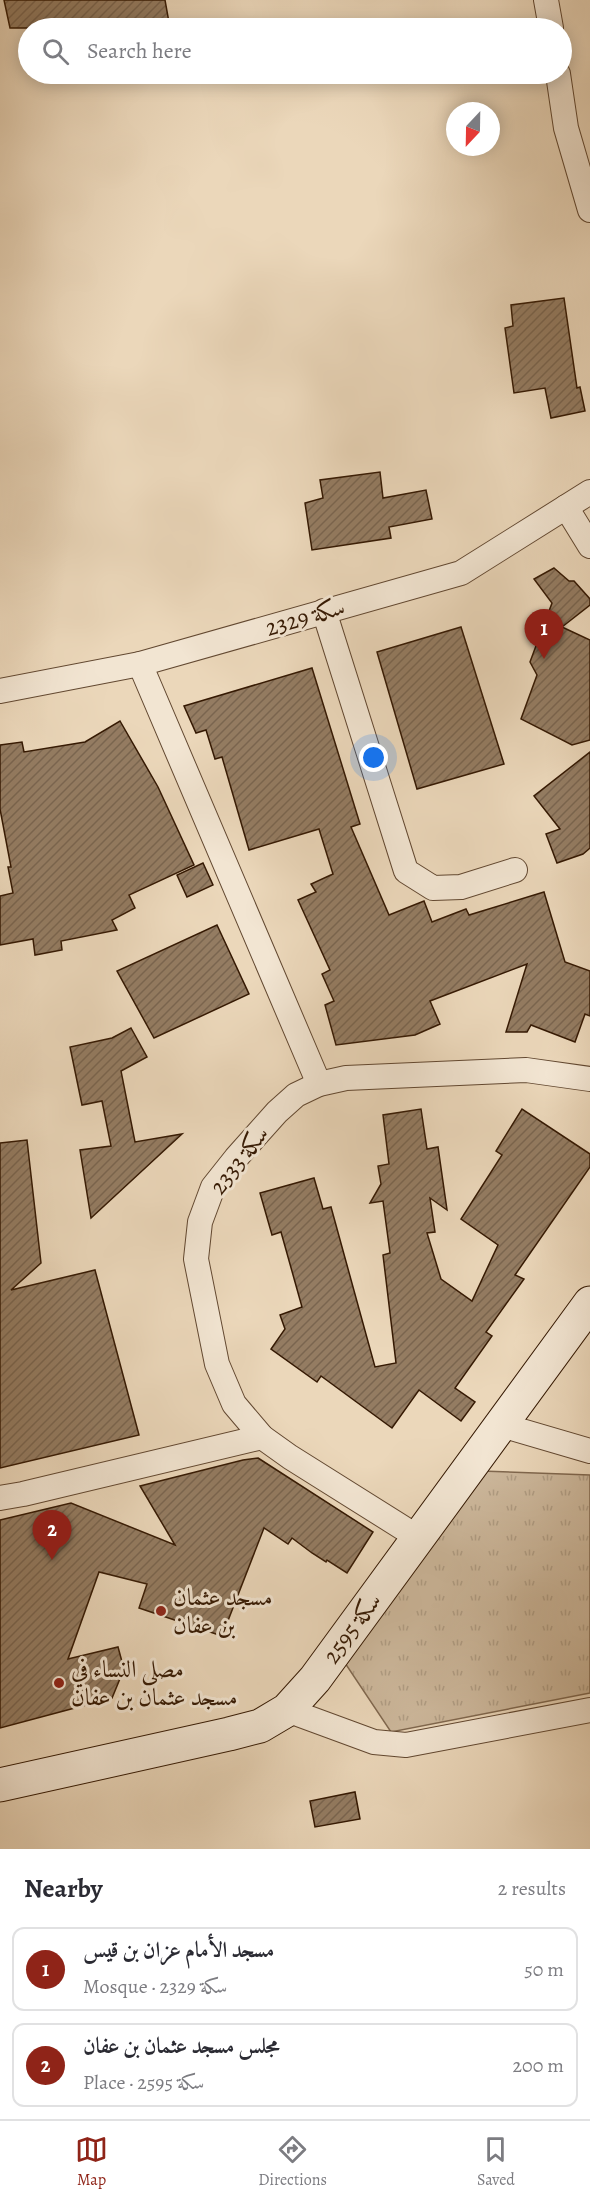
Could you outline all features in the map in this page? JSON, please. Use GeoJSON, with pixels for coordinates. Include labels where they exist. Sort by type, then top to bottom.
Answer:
{"type":"FeatureCollection","features":[{"type":"Feature","properties":{"kind":"street"},"geometry":{"type":"LineString","coordinates":[[546,0],[549,18]]}},
{"type":"Feature","properties":{"kind":"street"},"geometry":{"type":"LineString","coordinates":[[559,84],[566,128],[590,210]]}},
{"type":"Feature","properties":{"kind":"street","name":"سكة 2329"},"geometry":{"type":"LineString","coordinates":[[0,692],[140,664],[461,573],[590,492]]}},
{"type":"Feature","properties":{"kind":"street"},"geometry":{"type":"LineString","coordinates":[[566,507],[590,546]]}},
{"type":"Feature","properties":{"kind":"street"},"geometry":{"type":"LineString","coordinates":[[324,611],[405,870],[433,888],[461,888],[515,870]]}},
{"type":"Feature","properties":{"kind":"street"},"geometry":{"type":"LineString","coordinates":[[140,664],[319,1084]]}},
{"type":"Feature","properties":{"kind":"street","name":"سكة 2333"},"geometry":{"type":"LineString","coordinates":[[418,1538],[262,1437],[234,1404],[217,1365],[196,1259],[200,1222],[213,1187],[277,1112],[296,1095],[319,1084],[346,1078],[526,1070],[590,1079]]}},
{"type":"Feature","properties":{"kind":"street","name":"سكة 2595"},"geometry":{"type":"LineString","coordinates":[[0,1785],[260,1726],[287,1710],[315,1679],[590,1303]]}},
{"type":"Feature","properties":{"kind":"street"},"geometry":{"type":"LineString","coordinates":[[501,1425],[590,1451]]}},
{"type":"Feature","properties":{"kind":"street"},"geometry":{"type":"LineString","coordinates":[[0,1498],[262,1437]]}},
{"type":"Feature","properties":{"kind":"street"},"geometry":{"type":"LineString","coordinates":[[287,1710],[374,1742],[406,1745],[590,1710]]}},
{"type":"Feature","properties":{"kind":"green space"},"geometry":{"type":"Polygon","coordinates":[[[481,1471],[590,1475],[590,1693],[391,1732],[343,1660],[481,1471]]]}},
{"type":"Feature","properties":{"kind":"building"},"geometry":{"type":"Polygon","coordinates":[[[4,0],[165,0],[168,18],[18,18],[18,28],[10,28],[4,0]]]}},
{"type":"Feature","properties":{"kind":"building"},"geometry":{"type":"Polygon","coordinates":[[[564,298],[577,388],[580,387],[585,411],[551,418],[545,388],[514,393],[505,328],[513,326],[511,305],[564,298]]]}},
{"type":"Feature","properties":{"kind":"building"},"geometry":{"type":"Polygon","coordinates":[[[380,472],[383,498],[426,490],[432,519],[389,527],[391,538],[312,550],[305,503],[323,498],[320,480],[380,472]]]}},
{"type":"Feature","properties":{"kind":"building"},"geometry":{"type":"Polygon","coordinates":[[[554,568],[569,581],[574,581],[590,599],[590,605],[562,627],[590,640],[590,740],[572,745],[521,719],[537,675],[530,662],[552,603],[534,579],[554,568]]]}},
{"type":"Feature","properties":{"kind":"building"},"geometry":{"type":"Polygon","coordinates":[[[461,627],[504,764],[417,789],[377,652],[461,627]]]}},
{"type":"Feature","properties":{"kind":"building"},"geometry":{"type":"Polygon","coordinates":[[[312,668],[360,824],[351,827],[389,915],[424,901],[432,922],[466,909],[469,915],[544,892],[565,962],[590,971],[590,1016],[585,1014],[575,1042],[531,1025],[527,1032],[506,1032],[527,964],[430,1001],[440,1024],[415,1035],[336,1045],[325,1005],[334,1001],[322,974],[330,970],[298,900],[316,892],[311,884],[333,874],[319,829],[249,850],[222,757],[215,759],[206,730],[196,733],[184,706],[312,668]]]}},
{"type":"Feature","properties":{"kind":"building"},"geometry":{"type":"Polygon","coordinates":[[[120,721],[158,787],[194,865],[129,895],[135,908],[112,920],[117,930],[61,941],[62,950],[35,955],[33,939],[0,945],[0,896],[13,893],[8,867],[11,867],[0,809],[0,745],[22,742],[24,752],[85,742],[120,721]]]}},
{"type":"Feature","properties":{"kind":"building"},"geometry":{"type":"Polygon","coordinates":[[[590,752],[590,848],[583,854],[557,863],[546,834],[560,829],[534,796],[590,752]]]}},
{"type":"Feature","properties":{"kind":"building"},"geometry":{"type":"Polygon","coordinates":[[[203,863],[213,885],[187,897],[177,875],[203,863]]]}},
{"type":"Feature","properties":{"kind":"building"},"geometry":{"type":"Polygon","coordinates":[[[217,925],[249,994],[154,1038],[117,971],[217,925]]]}},
{"type":"Feature","properties":{"kind":"building"},"geometry":{"type":"Polygon","coordinates":[[[131,1028],[147,1057],[121,1071],[135,1142],[182,1134],[91,1218],[80,1150],[111,1146],[102,1101],[82,1105],[70,1047],[112,1038],[131,1028]]]}},
{"type":"Feature","properties":{"kind":"building"},"geometry":{"type":"Polygon","coordinates":[[[421,1109],[427,1149],[438,1147],[447,1210],[430,1198],[435,1232],[427,1233],[441,1279],[472,1301],[498,1245],[461,1219],[502,1155],[496,1151],[522,1109],[590,1154],[590,1167],[515,1275],[524,1279],[486,1332],[492,1336],[455,1388],[475,1402],[461,1421],[419,1390],[392,1428],[321,1376],[317,1382],[271,1349],[285,1329],[280,1315],[302,1307],[281,1232],[272,1235],[260,1193],[314,1178],[323,1209],[331,1207],[375,1367],[396,1363],[383,1255],[390,1253],[383,1201],[370,1203],[381,1184],[378,1166],[389,1164],[383,1115],[421,1109]]]}},
{"type":"Feature","properties":{"kind":"building"},"geometry":{"type":"Polygon","coordinates":[[[27,1140],[41,1263],[11,1290],[95,1270],[139,1435],[0,1468],[0,1143],[27,1140]]]}},
{"type":"Feature","properties":{"kind":"building","name":"مسجد عثمان بن عفان"},"geometry":{"type":"Polygon","coordinates":[[[258,1458],[373,1532],[347,1573],[327,1560],[326,1562],[292,1538],[288,1544],[264,1528],[222,1636],[139,1608],[147,1584],[99,1572],[68,1659],[118,1647],[124,1669],[112,1698],[0,1728],[0,1520],[71,1503],[175,1545],[140,1486],[258,1458]]]}},
{"type":"Feature","properties":{"kind":"building"},"geometry":{"type":"Polygon","coordinates":[[[355,1792],[360,1819],[315,1827],[310,1801],[355,1792]]]}},
{"type":"Feature","properties":{"kind":"place","name":"مسجد الأمام عزان بن قيس"},"geometry":{"type":"Point","coordinates":[544,659]}},
{"type":"Feature","properties":{"kind":"place","name":"مجلس مسجد عثمان بن عفان"},"geometry":{"type":"Point","coordinates":[52,1560]}},
{"type":"Feature","properties":{"kind":"place","name":"مسجد عثمان بن عفان"},"geometry":{"type":"Point","coordinates":[161,1611]}},
{"type":"Feature","properties":{"kind":"place","name":"مصلى النساء في مسجد عثمان بن عفان"},"geometry":{"type":"Point","coordinates":[59,1683]}}]}
